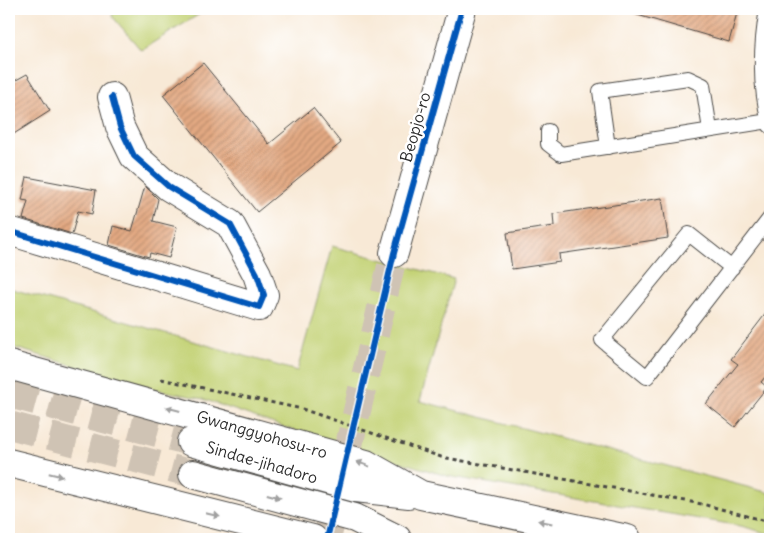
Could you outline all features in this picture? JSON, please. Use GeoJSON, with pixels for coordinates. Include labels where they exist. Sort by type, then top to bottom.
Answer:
{"type":"FeatureCollection","features":[{"type":"Feature","properties":{"kind":"main road","name":"Beopjo-ro"},"geometry":{"type":"LineString","coordinates":[[394,253],[462,9]]}},
{"type":"Feature","properties":{"kind":"main road"},"geometry":{"type":"LineString","coordinates":[[9,231],[259,307],[264,295],[257,274],[230,224],[169,187],[134,156],[120,127],[112,97]]}},
{"type":"Feature","properties":{"kind":"main road","name":"Gwanggyohosu-ro"},"geometry":{"type":"LineString","coordinates":[[9,365],[366,464],[421,495],[627,539]]}},
{"type":"Feature","properties":{"kind":"main road","name":"Sindae-jihadoro"},"geometry":{"type":"LineString","coordinates":[[191,442],[356,488],[421,495]]}},
{"type":"Feature","properties":{"kind":"main road"},"geometry":{"type":"LineString","coordinates":[[9,463],[312,539]]}},
{"type":"Feature","properties":{"kind":"main road","name":"Sindae-jihadoro"},"geometry":{"type":"LineString","coordinates":[[193,474],[355,518],[397,539]]}},
{"type":"Feature","properties":{"kind":"lane"},"geometry":{"type":"LineString","coordinates":[[548,131],[548,144],[560,154],[710,130],[770,123],[761,70],[762,41],[767,9]]}},
{"type":"Feature","properties":{"kind":"lane"},"geometry":{"type":"LineString","coordinates":[[608,147],[600,90],[688,78],[703,85],[710,130]]}},
{"type":"Feature","properties":{"kind":"lane"},"geometry":{"type":"LineString","coordinates":[[732,268],[689,234],[602,340],[647,377],[732,268],[770,218]]}},
{"type":"Feature","properties":{"kind":"path"},"geometry":{"type":"LineString","coordinates":[[157,378],[302,409],[441,457],[702,504],[770,522]]}},
{"type":"Feature","properties":{"kind":"green space"},"geometry":{"type":"Polygon","coordinates":[[[114,9],[208,9],[141,50],[112,16],[114,9]]]}},
{"type":"Feature","properties":{"kind":"green space"},"geometry":{"type":"Polygon","coordinates":[[[332,246],[454,279],[420,401],[770,493],[770,534],[741,526],[447,476],[283,427],[203,399],[140,386],[9,346],[9,288],[297,371],[332,246]]]}},
{"type":"Feature","properties":{"kind":"building"},"geometry":{"type":"Polygon","coordinates":[[[635,9],[738,9],[729,42],[634,14],[635,9]]]}},
{"type":"Feature","properties":{"kind":"building"},"geometry":{"type":"Polygon","coordinates":[[[203,63],[269,144],[313,108],[341,143],[257,212],[163,95],[203,63]]]}},
{"type":"Feature","properties":{"kind":"building"},"geometry":{"type":"Polygon","coordinates":[[[27,74],[50,111],[9,137],[9,84],[27,74]]]}},
{"type":"Feature","properties":{"kind":"building"},"geometry":{"type":"Polygon","coordinates":[[[27,177],[96,190],[92,214],[78,211],[72,234],[23,219],[28,201],[22,200],[27,177]]]}},
{"type":"Feature","properties":{"kind":"building"},"geometry":{"type":"Polygon","coordinates":[[[145,186],[158,199],[153,221],[177,227],[169,258],[150,253],[149,257],[109,245],[113,226],[132,231],[145,186]]]}},
{"type":"Feature","properties":{"kind":"building"},"geometry":{"type":"Polygon","coordinates":[[[662,198],[668,238],[559,254],[560,262],[512,269],[507,233],[554,226],[553,214],[662,198]]]}},
{"type":"Feature","properties":{"kind":"building"},"geometry":{"type":"Polygon","coordinates":[[[770,308],[770,371],[761,382],[767,387],[735,427],[706,404],[738,364],[731,359],[770,308]]]}},
{"type":"Feature","properties":{"kind":"tunnel"},"geometry":{"type":"LineString","coordinates":[[327,539],[394,253]]}},
{"type":"Feature","properties":{"kind":"tunnel"},"geometry":{"type":"LineString","coordinates":[[9,394],[191,442]]}},
{"type":"Feature","properties":{"kind":"tunnel"},"geometry":{"type":"LineString","coordinates":[[9,425],[193,474]]}},
{"type":"Feature","properties":{"kind":"cycle path"},"geometry":{"type":"LineString","coordinates":[[327,539],[394,253],[462,9]]}},
{"type":"Feature","properties":{"kind":"cycle path"},"geometry":{"type":"LineString","coordinates":[[9,231],[259,307],[264,295],[257,274],[230,224],[169,187],[134,156],[120,127],[112,97]]}}]}
